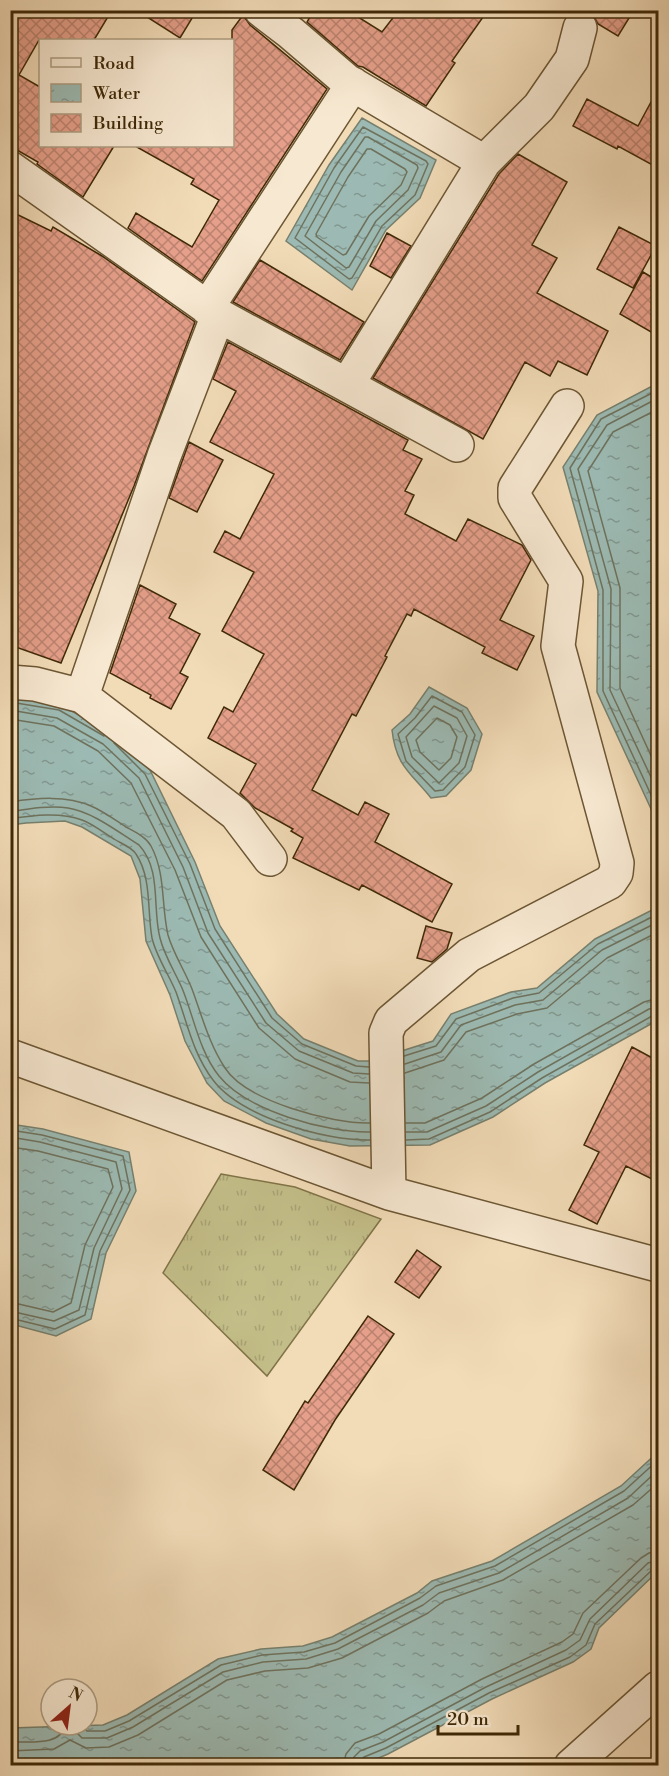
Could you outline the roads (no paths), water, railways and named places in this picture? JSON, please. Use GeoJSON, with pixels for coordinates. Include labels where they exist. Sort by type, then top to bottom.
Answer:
{"type":"FeatureCollection","features":[{"type":"Feature","properties":{"kind":"street"},"geometry":{"type":"LineString","coordinates":[[261,10],[298,22],[353,84],[484,162]]}},
{"type":"Feature","properties":{"kind":"street"},"geometry":{"type":"LineString","coordinates":[[347,385],[484,162],[539,107],[572,59],[580,28]]}},
{"type":"Feature","properties":{"kind":"street"},"geometry":{"type":"LineString","coordinates":[[82,696],[213,311],[353,84]]}},
{"type":"Feature","properties":{"kind":"street"},"geometry":{"type":"LineString","coordinates":[[10,168],[213,311],[457,445]]}},
{"type":"Feature","properties":{"kind":"street"},"geometry":{"type":"LineString","coordinates":[[389,1193],[386,1033],[391,1022],[469,955],[610,882],[616,873],[617,863],[558,646],[566,581],[515,498],[514,489],[567,406]]}},
{"type":"Feature","properties":{"kind":"street"},"geometry":{"type":"LineString","coordinates":[[10,682],[35,684],[82,696],[236,814],[270,859]]}},
{"type":"Feature","properties":{"kind":"street"},"geometry":{"type":"LineString","coordinates":[[10,1056],[389,1193],[658,1265]]}},
{"type":"Feature","properties":{"kind":"street"},"geometry":{"type":"LineString","coordinates":[[571,1766],[658,1688]]}},
{"type":"Feature","properties":{"kind":"water"},"geometry":{"type":"Polygon","coordinates":[[[362,118],[436,160],[420,198],[386,230],[352,290],[286,241],[329,165],[362,118]]]}},
{"type":"Feature","properties":{"kind":"water"},"geometry":{"type":"Polygon","coordinates":[[[658,383],[658,824],[597,692],[598,591],[563,467],[597,415],[658,383]]]}},
{"type":"Feature","properties":{"kind":"water"},"geometry":{"type":"Polygon","coordinates":[[[429,687],[467,708],[482,734],[471,770],[446,796],[431,798],[405,768],[397,752],[392,730],[410,714],[429,687]]]}},
{"type":"Feature","properties":{"kind":"water"},"geometry":{"type":"Polygon","coordinates":[[[10,697],[61,705],[111,733],[150,770],[195,862],[220,926],[277,1014],[304,1039],[358,1061],[370,1061],[433,1041],[451,1014],[511,992],[537,988],[595,939],[658,907],[658,1020],[545,1083],[493,1117],[430,1145],[350,1146],[311,1139],[266,1123],[224,1101],[207,1083],[185,1041],[170,995],[146,941],[140,879],[131,856],[82,827],[65,821],[11,825],[10,697]]]}},
{"type":"Feature","properties":{"kind":"water"},"geometry":{"type":"Polygon","coordinates":[[[10,1124],[43,1129],[129,1152],[136,1191],[106,1253],[91,1319],[56,1336],[11,1324],[10,1124]]]}},
{"type":"Feature","properties":{"kind":"water"},"geometry":{"type":"Polygon","coordinates":[[[658,1452],[658,1571],[599,1628],[591,1649],[573,1662],[492,1699],[388,1754],[360,1766],[11,1765],[11,1728],[39,1727],[39,1737],[99,1737],[99,1725],[127,1715],[218,1659],[261,1649],[303,1646],[332,1637],[417,1593],[432,1581],[492,1561],[621,1486],[658,1452]]]}}]}
